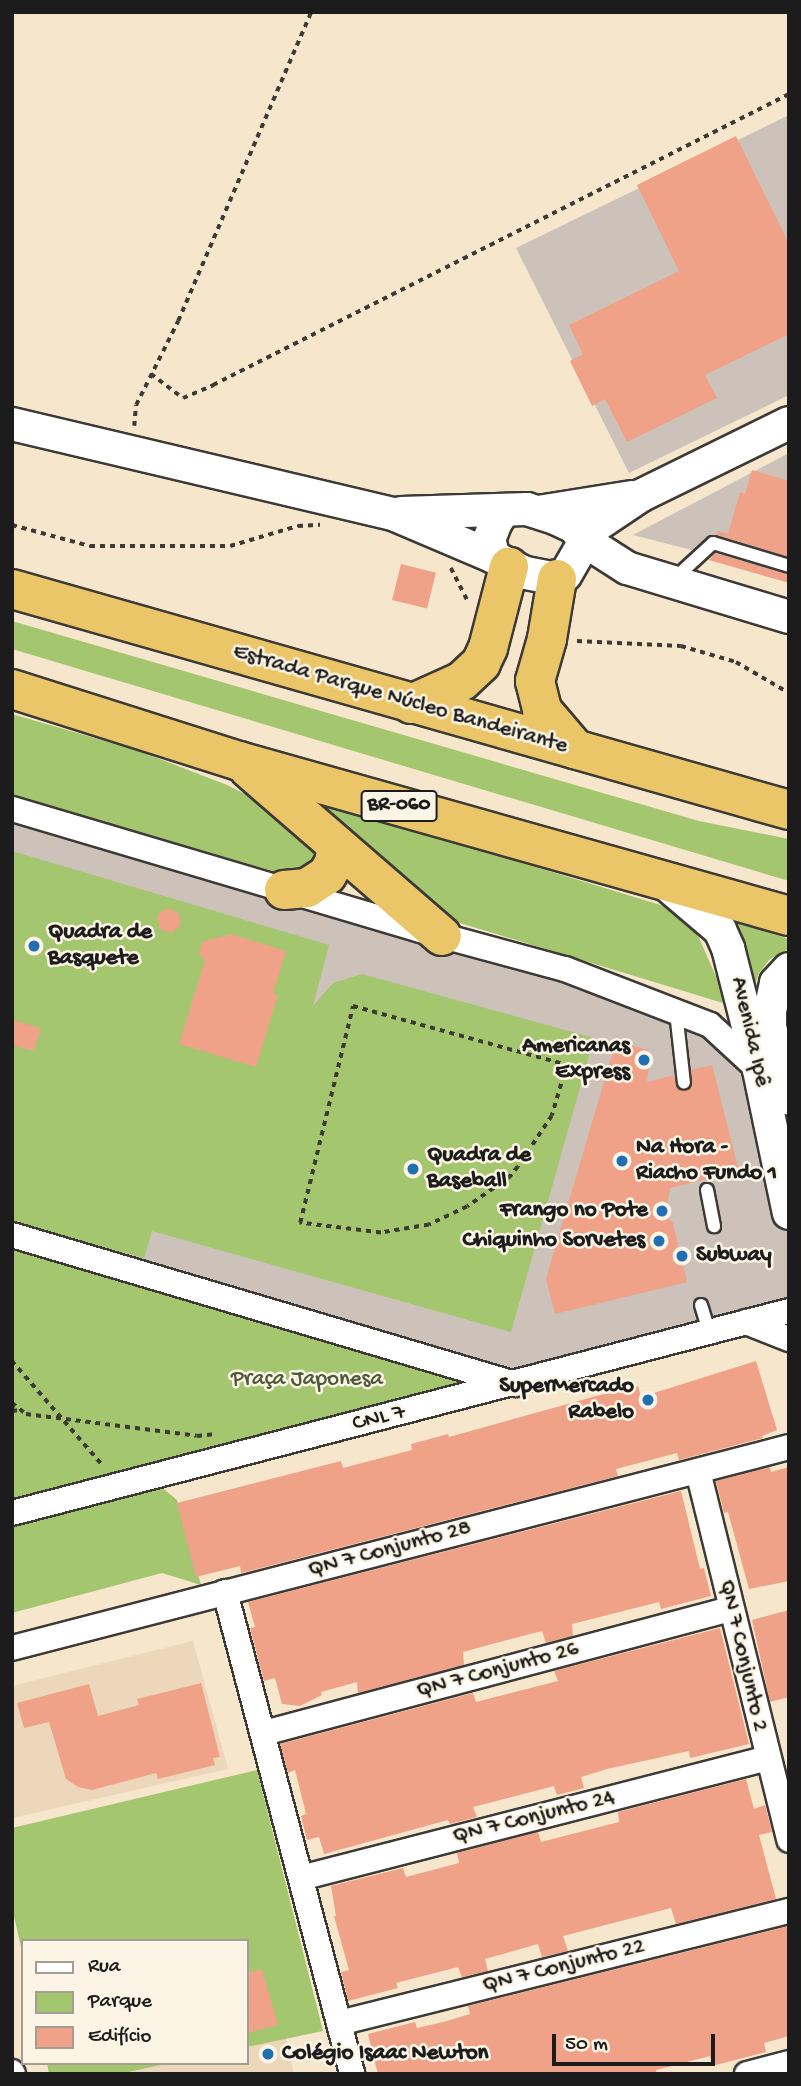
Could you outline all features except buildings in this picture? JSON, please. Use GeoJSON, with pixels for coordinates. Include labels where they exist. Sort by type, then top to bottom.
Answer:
{"type":"FeatureCollection","features":[{"type":"Feature","properties":{"kind":"highway"},"geometry":{"type":"LineString","coordinates":[[411,704],[472,674],[488,648],[495,625],[501,562]]}},
{"type":"Feature","properties":{"kind":"highway"},"geometry":{"type":"LineString","coordinates":[[563,575],[535,681],[542,710],[576,750]]}},
{"type":"Feature","properties":{"kind":"highway","name":"Estrada Parque Núcleo Bandeirante"},"geometry":{"type":"LineString","coordinates":[[12,589],[789,810]]}},
{"type":"Feature","properties":{"kind":"highway","name":"BR-060"},"geometry":{"type":"LineString","coordinates":[[12,689],[239,761],[789,916]]}},
{"type":"Feature","properties":{"kind":"highway"},"geometry":{"type":"LineString","coordinates":[[239,761],[442,936]]}},
{"type":"Feature","properties":{"kind":"highway"},"geometry":{"type":"LineString","coordinates":[[284,890],[307,888],[327,875],[334,863],[337,845]]}},
{"type":"Feature","properties":{"kind":"street"},"geometry":{"type":"LineString","coordinates":[[563,575],[584,538],[640,496],[789,423]]}},
{"type":"Feature","properties":{"kind":"street"},"geometry":{"type":"LineString","coordinates":[[12,424],[393,514],[501,562],[563,575],[627,568]]}},
{"type":"Feature","properties":{"kind":"street"},"geometry":{"type":"LineString","coordinates":[[538,512],[640,496]]}},
{"type":"Feature","properties":{"kind":"street"},"geometry":{"type":"LineString","coordinates":[[393,514],[527,509],[566,522],[627,568],[789,617]]}},
{"type":"Feature","properties":{"kind":"street"},"geometry":{"type":"LineString","coordinates":[[501,562],[489,540],[504,510]]}},
{"type":"Feature","properties":{"kind":"street"},"geometry":{"type":"LineString","coordinates":[[12,809],[442,936],[565,969],[710,1025],[759,1070]]}},
{"type":"Feature","properties":{"kind":"street","name":"Avenida Ipê"},"geometry":{"type":"LineString","coordinates":[[660,878],[720,930],[728,948],[759,1070],[789,1213]]}},
{"type":"Feature","properties":{"kind":"street","name":"Avenida Ipê"},"geometry":{"type":"LineString","coordinates":[[789,970],[776,983],[769,1011],[770,1027],[789,1099]]}},
{"type":"Feature","properties":{"kind":"street"},"geometry":{"type":"LineString","coordinates":[[12,1235],[516,1384]]}},
{"type":"Feature","properties":{"kind":"street","name":"CNL 7"},"geometry":{"type":"LineString","coordinates":[[12,1513],[789,1311]]}},
{"type":"Feature","properties":{"kind":"street"},"geometry":{"type":"LineString","coordinates":[[746,1322],[789,1339]]}},
{"type":"Feature","properties":{"kind":"street","name":"QN 7 Conjunto 28"},"geometry":{"type":"LineString","coordinates":[[12,1648],[778,1449],[789,1431]]}},
{"type":"Feature","properties":{"kind":"street","name":"QN 7 Conjunto 2"},"geometry":{"type":"LineString","coordinates":[[698,1471],[789,1840]]}},
{"type":"Feature","properties":{"kind":"street"},"geometry":{"type":"LineString","coordinates":[[225,1592],[352,2074]]}},
{"type":"Feature","properties":{"kind":"street","name":"QN 7 Conjunto 26"},"geometry":{"type":"LineString","coordinates":[[264,1733],[731,1609]]}},
{"type":"Feature","properties":{"kind":"street","name":"QN 7 Conjunto 24"},"geometry":{"type":"LineString","coordinates":[[301,1878],[767,1758]]}},
{"type":"Feature","properties":{"kind":"street","name":"QN 7 Conjunto 22"},"geometry":{"type":"LineString","coordinates":[[339,2023],[789,1911]]}},
{"type":"Feature","properties":{"kind":"street"},"geometry":{"type":"LineString","coordinates":[[747,2074],[789,2063]]}},
{"type":"Feature","properties":{"kind":"lane"},"geometry":{"type":"LineString","coordinates":[[672,581],[713,543],[789,566]]}},
{"type":"Feature","properties":{"kind":"lane"},"geometry":{"type":"LineString","coordinates":[[676,1012],[684,1083]]}},
{"type":"Feature","properties":{"kind":"lane"},"geometry":{"type":"LineString","coordinates":[[707,1190],[713,1226]]}},
{"type":"Feature","properties":{"kind":"lane"},"geometry":{"type":"LineString","coordinates":[[701,1305],[709,1332]]}},
{"type":"Feature","properties":{"kind":"path"},"geometry":{"type":"LineString","coordinates":[[132,452],[136,405],[184,309],[311,12]]}},
{"type":"Feature","properties":{"kind":"path"},"geometry":{"type":"LineString","coordinates":[[151,374],[183,398],[213,385],[789,94]]}},
{"type":"Feature","properties":{"kind":"path"},"geometry":{"type":"LineString","coordinates":[[12,525],[90,546],[230,545],[298,526],[324,525]]}},
{"type":"Feature","properties":{"kind":"path"},"geometry":{"type":"LineString","coordinates":[[449,567],[469,604],[495,625]]}},
{"type":"Feature","properties":{"kind":"path"},"geometry":{"type":"LineString","coordinates":[[547,639],[681,646],[736,662],[789,694]]}},
{"type":"Feature","properties":{"kind":"path"},"geometry":{"type":"LineString","coordinates":[[353,1006],[567,1065],[552,1116],[533,1149],[510,1177],[467,1207],[429,1225],[381,1233],[300,1223],[353,1006]]}},
{"type":"Feature","properties":{"kind":"path"},"geometry":{"type":"LineString","coordinates":[[12,1361],[110,1474]]}},
{"type":"Feature","properties":{"kind":"path"},"geometry":{"type":"LineString","coordinates":[[12,1403],[26,1414],[197,1436],[222,1434]]}},
{"type":"Feature","properties":{"kind":"path"},"geometry":{"type":"LineString","coordinates":[[12,1411],[20,1410]]}},
{"type":"Feature","properties":{"kind":"shaded area"},"geometry":{"type":"Polygon","coordinates":[[[789,115],[789,395],[629,473],[516,248],[789,115]]]}},
{"type":"Feature","properties":{"kind":"shaded area"},"geometry":{"type":"Polygon","coordinates":[[[789,453],[789,575],[633,535],[789,453]]]}},
{"type":"Feature","properties":{"kind":"shaded area"},"geometry":{"type":"Polygon","coordinates":[[[12,801],[653,998],[746,1051],[789,1211],[789,1313],[12,1508],[12,801]]]}},
{"type":"Feature","properties":{"kind":"shaded area"},"geometry":{"type":"Polygon","coordinates":[[[193,1641],[228,1769],[12,1818],[12,1686],[193,1641]]]}},
{"type":"Feature","properties":{"kind":"shaded area","name":"Colégio Isaac Newton"},"geometry":{"type":"Polygon","coordinates":[[[285,2036],[294,2074],[115,2074],[153,2065],[248,2065],[248,2044],[285,2036]]]}},
{"type":"Feature","properties":{"kind":"green space"},"geometry":{"type":"Polygon","coordinates":[[[12,621],[699,821],[789,839],[789,881],[12,649],[12,621]]]}},
{"type":"Feature","properties":{"kind":"green space"},"geometry":{"type":"Polygon","coordinates":[[[12,714],[139,751],[227,785],[263,803],[326,858],[293,877],[12,795],[12,714]]]}},
{"type":"Feature","properties":{"kind":"green space"},"geometry":{"type":"Polygon","coordinates":[[[307,797],[667,907],[696,931],[717,979],[723,1003],[460,923],[420,897],[307,797]]]}},
{"type":"Feature","properties":{"kind":"green space"},"geometry":{"type":"Polygon","coordinates":[[[12,851],[329,945],[313,1006],[333,983],[362,974],[594,1038],[511,1332],[152,1231],[144,1258],[12,1222],[12,851]]]}},
{"type":"Feature","properties":{"kind":"green space"},"geometry":{"type":"Polygon","coordinates":[[[722,917],[789,939],[789,949],[770,959],[759,973],[751,996],[722,917]]]}},
{"type":"Feature","properties":{"kind":"green space","name":"Praça Japonesa"},"geometry":{"type":"Polygon","coordinates":[[[12,1246],[260,1322],[467,1383],[12,1500],[12,1246]]]}},
{"type":"Feature","properties":{"kind":"green space"},"geometry":{"type":"Polygon","coordinates":[[[160,1486],[177,1500],[201,1585],[162,1573],[12,1613],[12,1526],[160,1486]]]}},
{"type":"Feature","properties":{"kind":"green space"},"geometry":{"type":"Polygon","coordinates":[[[257,1770],[323,2031],[248,2047],[248,1939],[21,1939],[21,1946],[12,1908],[12,1828],[257,1770]]]}},
{"type":"Feature","properties":{"kind":"green space"},"geometry":{"type":"Polygon","coordinates":[[[47,2065],[161,2065],[119,2074],[49,2074],[47,2065]]]}},
{"type":"Feature","properties":{"kind":"place","name":"Quadra de Basquete"},"geometry":{"type":"Point","coordinates":[34,946]}},
{"type":"Feature","properties":{"kind":"place","name":"Americanas Express"},"geometry":{"type":"Point","coordinates":[644,1060]}},
{"type":"Feature","properties":{"kind":"place","name":"Na Hora - Riacho Fundo 1"},"geometry":{"type":"Point","coordinates":[622,1161]}},
{"type":"Feature","properties":{"kind":"place","name":"Quadra de Baseball"},"geometry":{"type":"Point","coordinates":[413,1169]}},
{"type":"Feature","properties":{"kind":"place","name":"Frango no Pote"},"geometry":{"type":"Point","coordinates":[662,1211]}},
{"type":"Feature","properties":{"kind":"place","name":"Chiquinho Sorvetes"},"geometry":{"type":"Point","coordinates":[659,1241]}},
{"type":"Feature","properties":{"kind":"place","name":"Subway"},"geometry":{"type":"Point","coordinates":[682,1256]}},
{"type":"Feature","properties":{"kind":"place","name":"SuperMercado Rabelo"},"geometry":{"type":"Point","coordinates":[648,1400]}},
{"type":"Feature","properties":{"kind":"place","name":"Colégio Isaac Newton"},"geometry":{"type":"Point","coordinates":[268,2054]}}]}
